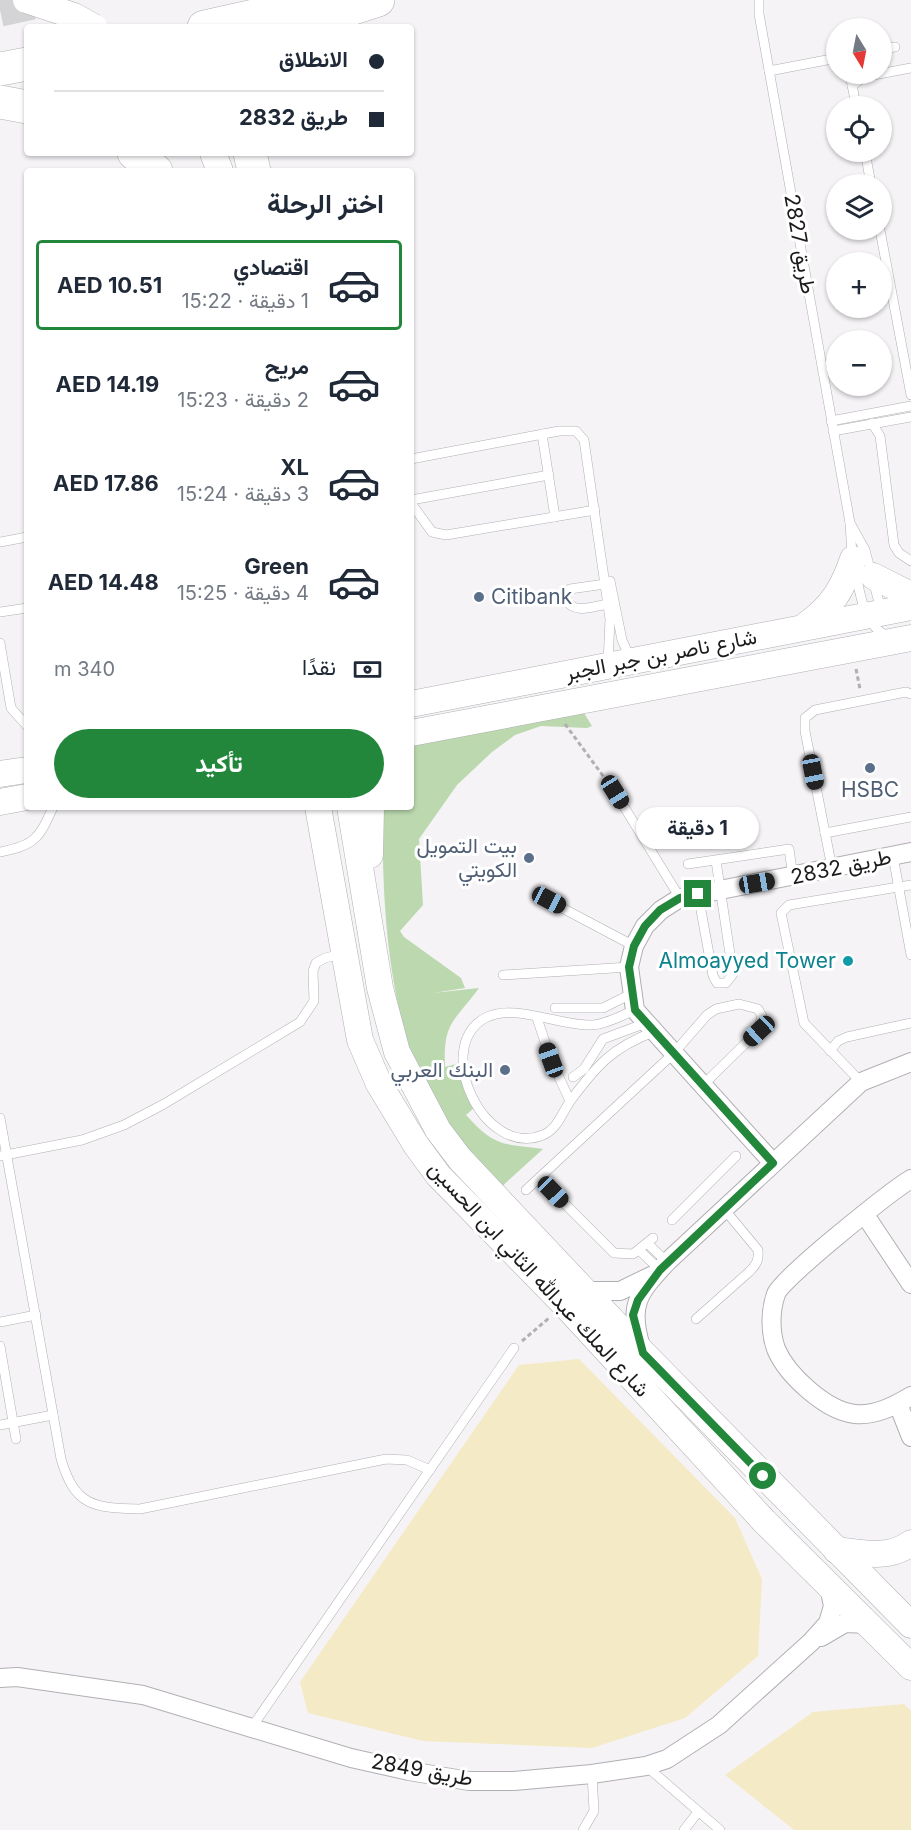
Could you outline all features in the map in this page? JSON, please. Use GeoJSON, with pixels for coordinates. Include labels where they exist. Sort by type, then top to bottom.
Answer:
{"type":"FeatureCollection","features":[{"type":"Feature","properties":{"kind":"highway"},"geometry":{"type":"LineString","coordinates":[[218,24],[326,0]]}},
{"type":"Feature","properties":{"kind":"highway"},"geometry":{"type":"LineString","coordinates":[[303,24],[315,18],[378,0]]}},
{"type":"Feature","properties":{"kind":"highway"},"geometry":{"type":"LineString","coordinates":[[0,69],[24,65]]}},
{"type":"Feature","properties":{"kind":"highway"},"geometry":{"type":"LineString","coordinates":[[0,102],[24,106]]}},
{"type":"Feature","properties":{"kind":"highway"},"geometry":{"type":"LineString","coordinates":[[138,156],[152,168]]}},
{"type":"Feature","properties":{"kind":"main road"},"geometry":{"type":"LineString","coordinates":[[27,0],[74,16],[89,24]]}},
{"type":"Feature","properties":{"kind":"main road"},"geometry":{"type":"LineString","coordinates":[[804,627],[832,603],[843,587],[853,559]]}},
{"type":"Feature","properties":{"kind":"main road"},"geometry":{"type":"LineString","coordinates":[[873,576],[911,595]]}},
{"type":"Feature","properties":{"kind":"main road","name":"شارع ناصر بن جبر الجبر"},"geometry":{"type":"LineString","coordinates":[[414,732],[551,706],[871,626],[911,607]]}},
{"type":"Feature","properties":{"kind":"main road","name":"شارع ناصر بن جبر الجبر"},"geometry":{"type":"LineString","coordinates":[[414,703],[804,627],[871,626],[905,639]]}},
{"type":"Feature","properties":{"kind":"main road"},"geometry":{"type":"LineString","coordinates":[[414,685],[437,688],[519,683]]}},
{"type":"Feature","properties":{"kind":"main road"},"geometry":{"type":"LineString","coordinates":[[0,774],[24,770]]}},
{"type":"Feature","properties":{"kind":"main road"},"geometry":{"type":"LineString","coordinates":[[0,802],[24,798]]}},
{"type":"Feature","properties":{"kind":"main road","name":"شارع الملك عبدالله الثاني ابن الحسين"},"geometry":{"type":"LineString","coordinates":[[351,810],[380,988],[397,1052],[438,1130],[575,1298],[764,1521],[911,1666]]}},
{"type":"Feature","properties":{"kind":"main road"},"geometry":{"type":"LineString","coordinates":[[368,909],[371,810]]}},
{"type":"Feature","properties":{"kind":"main road","name":"شارع الملك عبدالله الثاني ابن الحسين"},"geometry":{"type":"LineString","coordinates":[[315,813],[345,954],[360,1040],[379,1084],[416,1145],[438,1175],[575,1298],[643,1353],[911,1625]]}},
{"type":"Feature","properties":{"kind":"main road"},"geometry":{"type":"LineString","coordinates":[[836,1550],[878,1556],[904,1548],[911,1543]]}},
{"type":"Feature","properties":{"kind":"street","name":"طريق 2832"},"geometry":{"type":"LineString","coordinates":[[641,1015],[629,967],[634,946],[645,926],[660,910],[680,898],[911,852]]}},
{"type":"Feature","properties":{"kind":"street"},"geometry":{"type":"LineString","coordinates":[[641,1015],[673,1054],[773,1163]]}},
{"type":"Feature","properties":{"kind":"street"},"geometry":{"type":"LineString","coordinates":[[575,1298],[620,1291],[638,1284],[663,1266],[861,1082],[911,1062]]}},
{"type":"Feature","properties":{"kind":"street"},"geometry":{"type":"LineString","coordinates":[[911,1179],[890,1191],[866,1215],[802,1266],[776,1292],[771,1321],[777,1349],[806,1389],[832,1405],[855,1414],[881,1411],[904,1400],[911,1437]]}},
{"type":"Feature","properties":{"kind":"street"},"geometry":{"type":"LineString","coordinates":[[866,1215],[911,1284]]}},
{"type":"Feature","properties":{"kind":"street"},"geometry":{"type":"LineString","coordinates":[[643,1353],[634,1323],[635,1307],[663,1266]]}},
{"type":"Feature","properties":{"kind":"street","name":"طريق 2849"},"geometry":{"type":"LineString","coordinates":[[0,1678],[17,1677],[143,1695],[351,1758],[469,1781],[514,1781],[592,1774],[646,1766],[667,1759],[719,1725],[811,1642],[833,1615],[829,1586]]}},
{"type":"Feature","properties":{"kind":"street","name":"طريق 2849"},"geometry":{"type":"LineString","coordinates":[[811,1642],[845,1623],[869,1624]]}},
{"type":"Feature","properties":{"kind":"lane","name":"طريق 2827"},"geometry":{"type":"LineString","coordinates":[[759,0],[769,71],[850,523],[853,559],[871,626]]}},
{"type":"Feature","properties":{"kind":"lane"},"geometry":{"type":"LineString","coordinates":[[769,71],[826,60]]}},
{"type":"Feature","properties":{"kind":"lane"},"geometry":{"type":"LineString","coordinates":[[854,96],[852,86],[863,77],[911,68]]}},
{"type":"Feature","properties":{"kind":"lane"},"geometry":{"type":"LineString","coordinates":[[882,240],[911,395]]}},
{"type":"Feature","properties":{"kind":"lane"},"geometry":{"type":"LineString","coordinates":[[831,421],[911,406]]}},
{"type":"Feature","properties":{"kind":"lane"},"geometry":{"type":"LineString","coordinates":[[833,431],[911,417]]}},
{"type":"Feature","properties":{"kind":"lane"},"geometry":{"type":"LineString","coordinates":[[872,423],[880,436],[894,545],[899,553],[911,561]]}},
{"type":"Feature","properties":{"kind":"lane"},"geometry":{"type":"LineString","coordinates":[[414,458],[542,434],[576,430],[584,440],[596,510],[611,636],[620,663]]}},
{"type":"Feature","properties":{"kind":"lane"},"geometry":{"type":"LineString","coordinates":[[542,434],[555,517]]}},
{"type":"Feature","properties":{"kind":"lane"},"geometry":{"type":"LineString","coordinates":[[414,501],[549,475]]}},
{"type":"Feature","properties":{"kind":"lane"},"geometry":{"type":"LineString","coordinates":[[414,506],[432,532],[446,535],[596,510]]}},
{"type":"Feature","properties":{"kind":"lane","name":"طريق 2827"},"geometry":{"type":"LineString","coordinates":[[850,523],[861,540],[873,576],[871,626]]}},
{"type":"Feature","properties":{"kind":"lane"},"geometry":{"type":"LineString","coordinates":[[0,542],[24,538]]}},
{"type":"Feature","properties":{"kind":"lane"},"geometry":{"type":"LineString","coordinates":[[602,554],[606,558],[622,640],[620,663]]}},
{"type":"Feature","properties":{"kind":"lane"},"geometry":{"type":"LineString","coordinates":[[605,584],[570,589],[567,591],[566,600],[573,608],[579,609],[608,604]]}},
{"type":"Feature","properties":{"kind":"lane"},"geometry":{"type":"LineString","coordinates":[[0,612],[24,608]]}},
{"type":"Feature","properties":{"kind":"lane"},"geometry":{"type":"LineString","coordinates":[[0,644],[11,708],[24,723]]}},
{"type":"Feature","properties":{"kind":"lane"},"geometry":{"type":"LineString","coordinates":[[832,868],[805,731],[805,718],[815,710],[906,692],[911,694]]}},
{"type":"Feature","properties":{"kind":"lane"},"geometry":{"type":"LineString","coordinates":[[0,710],[11,708]]}},
{"type":"Feature","properties":{"kind":"lane"},"geometry":{"type":"LineString","coordinates":[[615,792],[680,898]]}},
{"type":"Feature","properties":{"kind":"lane"},"geometry":{"type":"LineString","coordinates":[[0,852],[19,848],[35,840],[51,810]]}},
{"type":"Feature","properties":{"kind":"lane"},"geometry":{"type":"LineString","coordinates":[[825,833],[911,817]]}},
{"type":"Feature","properties":{"kind":"lane"},"geometry":{"type":"LineString","coordinates":[[688,864],[789,849],[793,877]]}},
{"type":"Feature","properties":{"kind":"lane"},"geometry":{"type":"LineString","coordinates":[[893,856],[911,955]]}},
{"type":"Feature","properties":{"kind":"lane"},"geometry":{"type":"LineString","coordinates":[[698,894],[713,976],[717,983],[726,983],[734,974],[716,861]]}},
{"type":"Feature","properties":{"kind":"lane"},"geometry":{"type":"LineString","coordinates":[[861,1082],[808,1029],[801,1016],[781,918],[782,909],[789,905],[911,885]]}},
{"type":"Feature","properties":{"kind":"lane"},"geometry":{"type":"LineString","coordinates":[[549,900],[634,946]]}},
{"type":"Feature","properties":{"kind":"lane"},"geometry":{"type":"LineString","coordinates":[[3,1156],[82,1140],[124,1125],[292,1029],[306,1015],[314,1000],[313,971],[316,963],[325,958],[345,954]]}},
{"type":"Feature","properties":{"kind":"lane"},"geometry":{"type":"LineString","coordinates":[[503,975],[629,967]]}},
{"type":"Feature","properties":{"kind":"lane"},"geometry":{"type":"LineString","coordinates":[[526,1190],[673,1054],[707,1015],[716,1009],[739,1004],[758,1009],[762,1016],[759,1031],[703,1085]]}},
{"type":"Feature","properties":{"kind":"lane"},"geometry":{"type":"LineString","coordinates":[[555,1008],[603,1008],[641,1015]]}},
{"type":"Feature","properties":{"kind":"lane"},"geometry":{"type":"LineString","coordinates":[[511,1013],[594,1025],[641,1015],[570,1101],[556,1126],[545,1134],[532,1138],[519,1137],[499,1130],[483,1117],[472,1100],[463,1060],[469,1035],[486,1017],[511,1013]]}},
{"type":"Feature","properties":{"kind":"lane"},"geometry":{"type":"LineString","coordinates":[[573,1077],[584,1069],[603,1040],[641,1015]]}},
{"type":"Feature","properties":{"kind":"lane"},"geometry":{"type":"LineString","coordinates":[[537,1018],[551,1060],[570,1101]]}},
{"type":"Feature","properties":{"kind":"lane"},"geometry":{"type":"LineString","coordinates":[[830,1051],[838,1041],[847,1037],[911,1023]]}},
{"type":"Feature","properties":{"kind":"lane"},"geometry":{"type":"LineString","coordinates":[[0,1118],[3,1156],[24,1248],[61,1459],[69,1484],[79,1496],[114,1508],[140,1509],[386,1460],[407,1460],[430,1470]]}},
{"type":"Feature","properties":{"kind":"lane"},"geometry":{"type":"LineString","coordinates":[[672,1220],[736,1156]]}},
{"type":"Feature","properties":{"kind":"lane"},"geometry":{"type":"LineString","coordinates":[[539,1178],[614,1253],[627,1256],[650,1241],[663,1266]]}},
{"type":"Feature","properties":{"kind":"lane"},"geometry":{"type":"LineString","coordinates":[[696,1319],[749,1272],[759,1257],[759,1250],[724,1209]]}},
{"type":"Feature","properties":{"kind":"lane"},"geometry":{"type":"LineString","coordinates":[[639,1250],[663,1266]]}},
{"type":"Feature","properties":{"kind":"lane"},"geometry":{"type":"LineString","coordinates":[[0,1322],[36,1315]]}},
{"type":"Feature","properties":{"kind":"lane"},"geometry":{"type":"LineString","coordinates":[[0,1346],[16,1439]]}},
{"type":"Feature","properties":{"kind":"lane"},"geometry":{"type":"LineString","coordinates":[[252,1727],[514,1348]]}},
{"type":"Feature","properties":{"kind":"lane"},"geometry":{"type":"LineString","coordinates":[[0,1425],[54,1415]]}},
{"type":"Feature","properties":{"kind":"lane"},"geometry":{"type":"LineString","coordinates":[[646,1766],[720,1830]]}},
{"type":"Feature","properties":{"kind":"lane"},"geometry":{"type":"LineString","coordinates":[[583,1830],[594,1811],[592,1774]]}},
{"type":"Feature","properties":{"kind":"lane"},"geometry":{"type":"LineString","coordinates":[[684,1830],[698,1812]]}},
{"type":"Feature","properties":{"kind":"path"},"geometry":{"type":"LineString","coordinates":[[551,706],[615,792]]}},
{"type":"Feature","properties":{"kind":"path"},"geometry":{"type":"LineString","coordinates":[[514,1348],[575,1298]]}},
{"type":"Feature","properties":{"kind":"green space"},"geometry":{"type":"Polygon","coordinates":[[[584,713],[592,726],[587,728],[541,726],[515,735],[492,752],[457,785],[419,839],[423,905],[400,931],[404,937],[461,978],[465,988],[433,993],[479,988],[452,1023],[446,1040],[445,1067],[460,1063],[475,1107],[466,1115],[493,1139],[543,1149],[499,1189],[451,1134],[430,1099],[414,1061],[393,977],[384,889],[383,810],[414,810],[414,743],[584,713]]]}},
{"type":"Feature","properties":{"kind":"sand"},"geometry":{"type":"Polygon","coordinates":[[[579,1359],[735,1518],[762,1579],[758,1656],[685,1718],[592,1748],[423,1741],[308,1713],[300,1682],[519,1365],[579,1359]]]}},
{"type":"Feature","properties":{"kind":"sand"},"geometry":{"type":"Polygon","coordinates":[[[904,1704],[911,1711],[911,1830],[794,1830],[725,1775],[813,1712],[904,1704]]]}},
{"type":"Feature","properties":{"kind":"tunnel"},"geometry":{"type":"LineString","coordinates":[[0,10],[47,0]]}},
{"type":"Feature","properties":{"kind":"place","name":"Citibank"},"geometry":{"type":"Point","coordinates":[479,597]}},
{"type":"Feature","properties":{"kind":"place","name":"HSBC"},"geometry":{"type":"Point","coordinates":[870,768]}},
{"type":"Feature","properties":{"kind":"place","name":"بيت التمويل الكويتي"},"geometry":{"type":"Point","coordinates":[529,858]}},
{"type":"Feature","properties":{"kind":"place","name":"Almoayyed Tower"},"geometry":{"type":"Point","coordinates":[848,961]}},
{"type":"Feature","properties":{"kind":"place","name":"البنك العربي"},"geometry":{"type":"Point","coordinates":[505,1070]}},
{"type":"Feature","properties":{"kind":"route"},"geometry":{"type":"LineString","coordinates":[[698,894],[680,898],[660,910],[645,926],[634,946],[629,967],[635,1010],[773,1163],[667,1262],[642,1293],[633,1315],[643,1353],[763,1476]]}}]}
